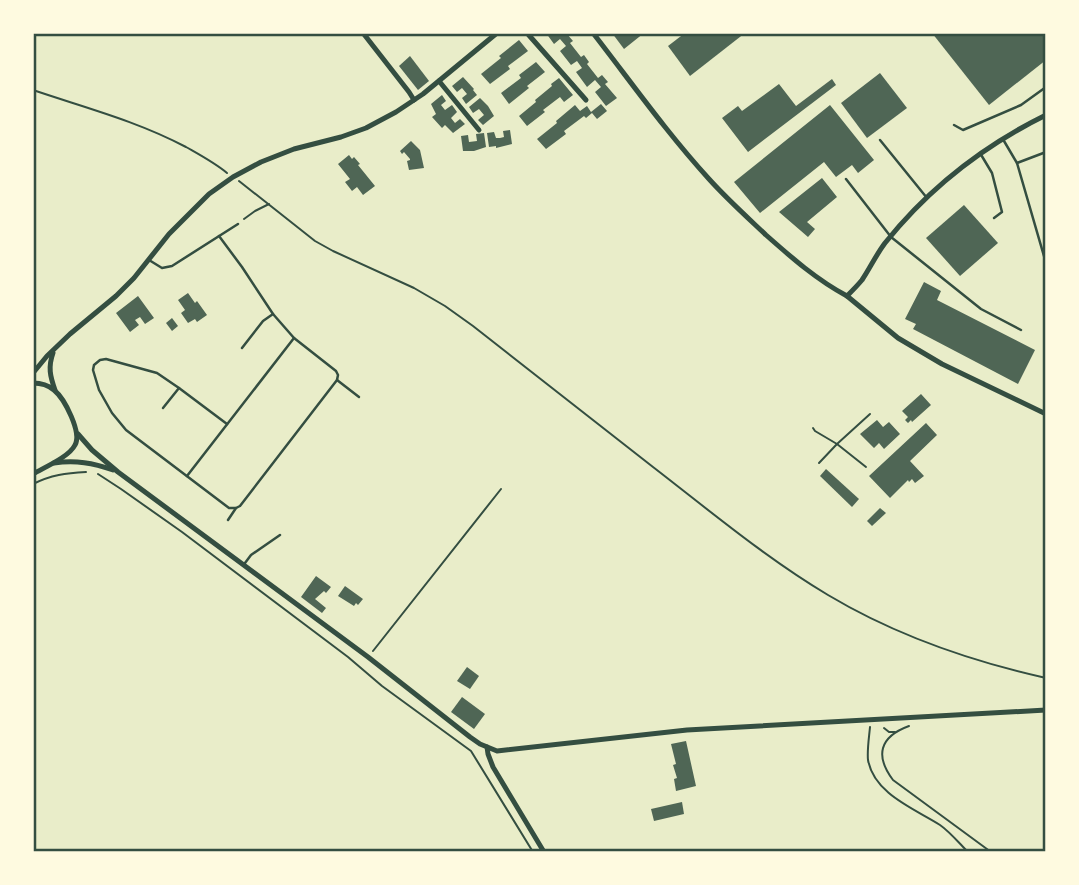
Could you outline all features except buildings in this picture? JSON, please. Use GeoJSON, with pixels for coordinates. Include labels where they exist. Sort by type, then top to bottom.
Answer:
{"type":"FeatureCollection","features":[{"type":"Feature","properties":{"kind":"street"},"geometry":{"type":"LineString","coordinates":[[363,33],[414,100]]}},
{"type":"Feature","properties":{"kind":"street"},"geometry":{"type":"LineString","coordinates":[[33,373],[55,349],[116,296],[169,234],[209,194],[261,162],[294,149],[366,128],[396,112],[497,33]]}},
{"type":"Feature","properties":{"kind":"street"},"geometry":{"type":"LineString","coordinates":[[527,33],[586,100]]}},
{"type":"Feature","properties":{"kind":"street"},"geometry":{"type":"LineString","coordinates":[[593,33],[709,180],[788,254],[826,285],[847,296],[898,338],[942,364],[1046,414]]}},
{"type":"Feature","properties":{"kind":"street"},"geometry":{"type":"LineString","coordinates":[[439,81],[480,130]]}},
{"type":"Feature","properties":{"kind":"street"},"geometry":{"type":"LineString","coordinates":[[847,296],[861,282],[891,237],[939,185],[980,153],[1046,115]]}},
{"type":"Feature","properties":{"kind":"street"},"geometry":{"type":"LineString","coordinates":[[55,349],[49,370],[55,390],[78,434],[92,450],[470,737],[497,751],[687,730],[1046,710]]}},
{"type":"Feature","properties":{"kind":"street"},"geometry":{"type":"LineString","coordinates":[[33,383],[44,384],[55,390]]}},
{"type":"Feature","properties":{"kind":"street"},"geometry":{"type":"LineString","coordinates":[[33,474],[69,452],[76,444],[78,434]]}},
{"type":"Feature","properties":{"kind":"street"},"geometry":{"type":"LineString","coordinates":[[51,464],[84,462],[118,472]]}},
{"type":"Feature","properties":{"kind":"street"},"geometry":{"type":"LineString","coordinates":[[487,747],[493,767],[544,852]]}},
{"type":"Feature","properties":{"kind":"lane"},"geometry":{"type":"LineString","coordinates":[[954,125],[963,130],[1021,105],[1046,87]]}},
{"type":"Feature","properties":{"kind":"lane"},"geometry":{"type":"LineString","coordinates":[[1003,138],[1017,163],[1046,263]]}},
{"type":"Feature","properties":{"kind":"lane"},"geometry":{"type":"LineString","coordinates":[[880,141],[927,198]]}},
{"type":"Feature","properties":{"kind":"lane"},"geometry":{"type":"LineString","coordinates":[[1017,163],[1046,152]]}},
{"type":"Feature","properties":{"kind":"lane"},"geometry":{"type":"LineString","coordinates":[[980,153],[992,173],[1002,212],[994,218]]}},
{"type":"Feature","properties":{"kind":"lane"},"geometry":{"type":"LineString","coordinates":[[846,180],[891,237],[981,309],[1021,330]]}},
{"type":"Feature","properties":{"kind":"lane"},"geometry":{"type":"LineString","coordinates":[[149,260],[162,268],[172,266],[238,224]]}},
{"type":"Feature","properties":{"kind":"lane"},"geometry":{"type":"LineString","coordinates":[[219,236],[273,314],[294,338],[338,375],[337,380],[228,520]]}},
{"type":"Feature","properties":{"kind":"lane"},"geometry":{"type":"LineString","coordinates":[[242,348],[263,321],[273,314]]}},
{"type":"Feature","properties":{"kind":"lane"},"geometry":{"type":"LineString","coordinates":[[187,476],[294,338]]}},
{"type":"Feature","properties":{"kind":"lane"},"geometry":{"type":"LineString","coordinates":[[227,424],[157,373],[113,360],[100,360],[94,365],[99,390],[112,413],[126,429],[229,508],[236,508]]}},
{"type":"Feature","properties":{"kind":"lane"},"geometry":{"type":"LineString","coordinates":[[337,380],[359,397]]}},
{"type":"Feature","properties":{"kind":"lane"},"geometry":{"type":"LineString","coordinates":[[163,408],[179,388]]}},
{"type":"Feature","properties":{"kind":"lane"},"geometry":{"type":"LineString","coordinates":[[244,565],[251,555],[280,535]]}},
{"type":"Feature","properties":{"kind":"path"},"geometry":{"type":"LineString","coordinates":[[33,90],[139,125],[195,152],[229,174]]}},
{"type":"Feature","properties":{"kind":"path"},"geometry":{"type":"LineString","coordinates":[[238,180],[315,241],[414,288],[445,306],[713,514],[829,595],[921,640],[995,665],[1046,678]]}},
{"type":"Feature","properties":{"kind":"path"},"geometry":{"type":"LineString","coordinates":[[238,224],[270,204]]}},
{"type":"Feature","properties":{"kind":"path"},"geometry":{"type":"LineString","coordinates":[[818,463],[870,414]]}},
{"type":"Feature","properties":{"kind":"path"},"geometry":{"type":"LineString","coordinates":[[813,428],[866,467]]}},
{"type":"Feature","properties":{"kind":"path"},"geometry":{"type":"LineString","coordinates":[[33,484],[72,471],[92,471],[182,532],[471,751],[533,852]]}},
{"type":"Feature","properties":{"kind":"path"},"geometry":{"type":"LineString","coordinates":[[368,657],[501,489]]}},
{"type":"Feature","properties":{"kind":"path"},"geometry":{"type":"LineString","coordinates":[[915,724],[896,732],[887,741],[882,751],[882,761],[887,771],[893,780],[990,852]]}},
{"type":"Feature","properties":{"kind":"path"},"geometry":{"type":"LineString","coordinates":[[870,729],[869,761],[880,784],[904,806],[942,826],[968,852]]}}]}
